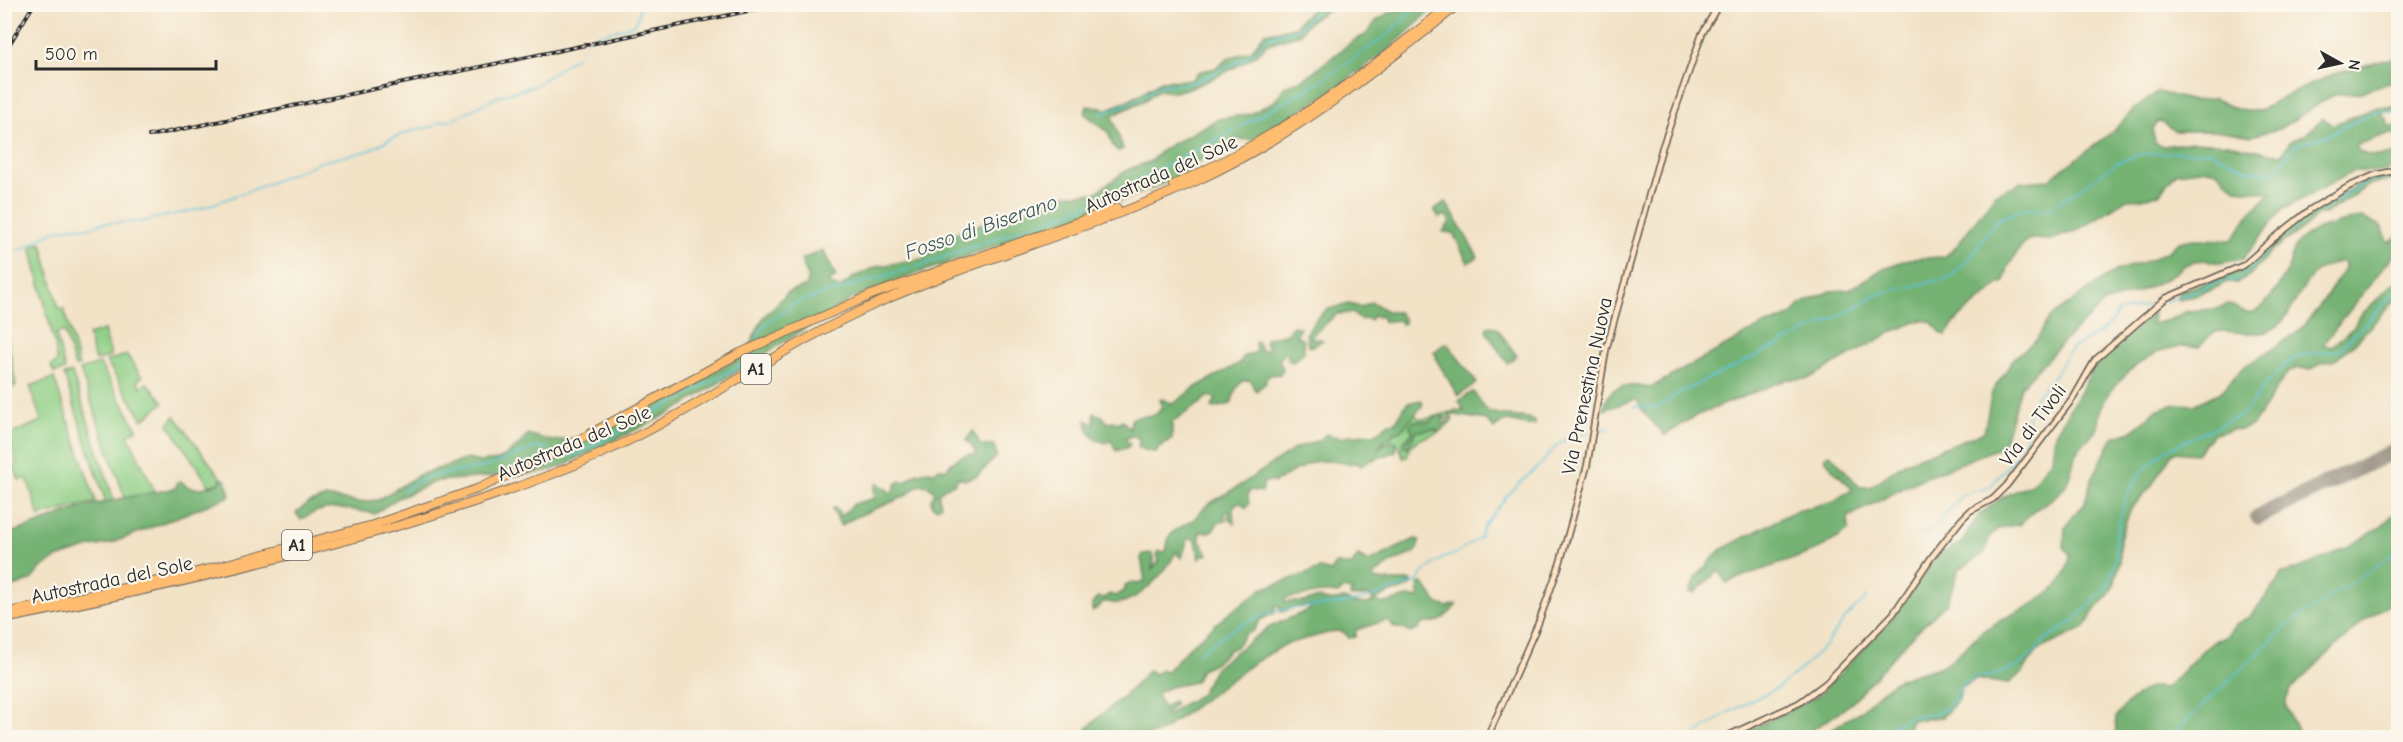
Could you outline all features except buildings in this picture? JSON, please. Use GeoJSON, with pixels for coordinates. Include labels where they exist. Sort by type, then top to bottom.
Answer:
{"type":"FeatureCollection","features":[{"type":"Feature","properties":{"kind":"highway","name":"Autostrada del Sole"},"geometry":{"type":"LineString","coordinates":[[4,613],[182,576],[373,525],[477,489],[536,463],[752,347],[871,295],[1094,217],[1144,198],[1212,167],[1285,127],[1324,102],[1385,58],[1451,4]]}},
{"type":"Feature","properties":{"kind":"highway","name":"Autostrada del Sole"},"geometry":{"type":"LineString","coordinates":[[4,620],[206,577],[362,536],[490,497],[594,457],[666,422],[801,342],[869,307],[929,282],[1135,207],[1234,162],[1326,107],[1388,62],[1460,4]]}},
{"type":"Feature","properties":{"kind":"main road","name":"Via Prenestina Nuova"},"geometry":{"type":"LineString","coordinates":[[1487,738],[1534,633],[1557,572],[1584,477],[1607,347],[1662,148],[1702,34],[1719,4]]}},
{"type":"Feature","properties":{"kind":"main road","name":"Via di Tivoli"},"geometry":{"type":"LineString","coordinates":[[1723,738],[1797,705],[1826,683],[1893,614],[1931,558],[1963,518],[1993,499],[2007,485],[2074,397],[2095,360],[2166,298],[2244,265],[2311,209],[2348,187],[2375,175],[2398,170]]}},
{"type":"Feature","properties":{"kind":"green space"},"geometry":{"type":"Polygon","coordinates":[[[1317,5],[1338,5],[1312,19],[1300,34],[1265,45],[1250,59],[1222,74],[1181,90],[1172,92],[1158,90],[1145,100],[1112,116],[1123,149],[1118,151],[1113,146],[1108,132],[1085,114],[1087,106],[1108,109],[1132,99],[1161,81],[1191,80],[1198,72],[1216,68],[1229,58],[1251,51],[1265,33],[1295,27],[1317,5]]]}},
{"type":"Feature","properties":{"kind":"green space"},"geometry":{"type":"Polygon","coordinates":[[[1406,5],[1437,5],[1389,49],[1333,90],[1252,140],[1237,139],[1203,158],[1182,176],[1101,209],[853,298],[676,410],[558,468],[538,473],[437,481],[398,498],[374,514],[336,508],[318,511],[301,520],[296,513],[307,504],[326,497],[359,502],[378,500],[419,475],[467,459],[480,462],[499,460],[518,446],[528,434],[551,441],[593,437],[745,355],[763,318],[788,292],[807,286],[808,277],[801,260],[823,250],[836,277],[829,282],[830,285],[840,288],[854,277],[878,266],[923,259],[940,240],[986,222],[996,223],[1009,220],[1022,210],[1033,209],[1056,195],[1095,193],[1127,170],[1151,161],[1163,149],[1218,119],[1250,114],[1275,101],[1285,86],[1304,79],[1353,41],[1367,34],[1376,21],[1389,13],[1403,9],[1406,5]]]}},
{"type":"Feature","properties":{"kind":"green space"},"geometry":{"type":"Polygon","coordinates":[[[2398,57],[2398,79],[2358,93],[2333,95],[2279,129],[2251,136],[2220,131],[2176,131],[2158,121],[2153,129],[2154,142],[2164,146],[2193,142],[2229,144],[2281,155],[2290,141],[2306,134],[2323,118],[2332,125],[2378,107],[2397,107],[2398,116],[2396,110],[2380,113],[2387,119],[2388,126],[2398,126],[2398,136],[2390,133],[2359,144],[2356,148],[2365,154],[2376,156],[2398,152],[2398,168],[2379,172],[2354,171],[2282,210],[2243,259],[2220,263],[2202,260],[2185,265],[2166,279],[2138,292],[2104,303],[2021,387],[2005,440],[1999,448],[1919,480],[1848,517],[1849,530],[1820,548],[1726,583],[1719,570],[1694,593],[1690,593],[1695,579],[1720,550],[1793,512],[1834,501],[1853,489],[1833,470],[1824,457],[1830,454],[1860,487],[1870,487],[1906,462],[1984,432],[1992,392],[2015,357],[2037,339],[2049,318],[2115,271],[2150,260],[2168,251],[2179,242],[2193,239],[2232,240],[2250,213],[2271,193],[2236,189],[2216,171],[2208,169],[2176,173],[2159,194],[2147,198],[2127,199],[2078,230],[2051,240],[2030,239],[2023,243],[2008,267],[2004,282],[1953,324],[1946,335],[1942,334],[1932,322],[1921,320],[1894,331],[1808,379],[1788,379],[1695,416],[1665,435],[1644,413],[1636,399],[1604,410],[1606,401],[1614,390],[1626,386],[1650,388],[1754,330],[1792,315],[1801,304],[1830,291],[1849,290],[1884,268],[1908,259],[1944,257],[1955,248],[1996,193],[2022,182],[2048,180],[2111,133],[2136,107],[2158,92],[2194,101],[2214,98],[2236,109],[2259,111],[2338,72],[2398,57]]]}},
{"type":"Feature","properties":{"kind":"green space"},"geometry":{"type":"Polygon","coordinates":[[[2398,172],[2398,179],[2369,185],[2325,214],[2318,214],[2305,227],[2271,251],[2249,277],[2236,283],[2226,282],[2216,288],[2179,300],[2177,295],[2180,292],[2246,268],[2276,239],[2326,203],[2363,182],[2398,172]]]}},
{"type":"Feature","properties":{"kind":"green space"},"geometry":{"type":"Polygon","coordinates":[[[1446,202],[1478,257],[1468,263],[1453,233],[1443,232],[1450,222],[1446,215],[1439,218],[1434,209],[1446,202]]]}},
{"type":"Feature","properties":{"kind":"green space"},"geometry":{"type":"Polygon","coordinates":[[[2362,218],[2381,226],[2389,242],[2398,235],[2398,249],[2323,344],[2331,347],[2354,327],[2358,318],[2398,279],[2398,297],[2354,344],[2333,361],[2321,363],[2312,369],[2297,368],[2287,373],[2253,425],[2212,435],[2197,454],[2173,452],[2152,485],[2131,509],[2120,538],[2120,562],[2114,585],[2106,599],[2095,609],[2085,628],[2038,650],[2023,672],[2008,684],[1976,679],[1961,689],[1959,699],[1942,717],[1911,720],[1905,737],[1823,737],[1860,711],[1893,682],[1943,665],[1983,631],[2040,600],[2051,591],[2067,569],[2070,554],[2064,547],[2065,528],[2074,514],[2084,505],[2091,481],[2113,437],[2134,430],[2156,410],[2176,404],[2194,405],[2222,391],[2242,368],[2297,333],[2320,306],[2345,268],[2345,263],[2341,261],[2316,272],[2304,286],[2285,319],[2271,330],[2256,333],[2217,332],[2199,347],[2184,346],[2170,349],[2156,354],[2130,371],[2109,394],[2102,406],[2097,428],[2079,449],[2064,488],[2021,524],[1999,528],[1989,537],[1985,553],[1959,569],[1947,603],[1910,638],[1852,702],[1801,737],[1733,738],[1818,696],[1892,619],[1939,554],[1963,542],[1968,530],[1980,514],[2003,497],[2032,484],[2052,459],[2055,434],[2096,364],[2154,312],[2152,324],[2169,320],[2188,311],[2214,309],[2228,304],[2244,311],[2254,312],[2276,289],[2286,273],[2298,243],[2303,238],[2328,226],[2362,218]]]}},
{"type":"Feature","properties":{"kind":"green space"},"geometry":{"type":"Polygon","coordinates":[[[42,243],[59,309],[64,309],[79,366],[75,367],[64,331],[56,334],[65,370],[54,373],[51,366],[57,362],[55,346],[31,247],[42,243]]]}},
{"type":"Feature","properties":{"kind":"green space"},"geometry":{"type":"Polygon","coordinates":[[[1372,302],[1388,312],[1398,312],[1404,319],[1404,323],[1401,324],[1399,320],[1383,322],[1381,315],[1378,317],[1373,315],[1370,320],[1366,318],[1360,320],[1352,313],[1337,314],[1310,337],[1323,340],[1311,347],[1308,346],[1306,334],[1317,318],[1328,309],[1349,304],[1361,307],[1372,302]]]}},
{"type":"Feature","properties":{"kind":"green space"},"geometry":{"type":"Polygon","coordinates":[[[4,314],[16,386],[8,389],[5,368],[4,314]]]}},
{"type":"Feature","properties":{"kind":"green space"},"geometry":{"type":"Polygon","coordinates":[[[1294,326],[1300,328],[1296,335],[1303,339],[1304,352],[1293,362],[1287,360],[1289,355],[1284,353],[1279,361],[1283,368],[1280,374],[1270,375],[1266,383],[1256,391],[1250,380],[1242,381],[1236,389],[1231,404],[1214,408],[1212,406],[1216,399],[1210,396],[1205,398],[1172,422],[1172,439],[1158,448],[1157,452],[1150,452],[1138,446],[1140,441],[1134,435],[1125,439],[1130,444],[1128,447],[1116,451],[1111,440],[1107,443],[1102,442],[1090,433],[1086,420],[1094,424],[1094,413],[1102,416],[1108,423],[1113,421],[1118,423],[1122,420],[1130,429],[1131,420],[1135,417],[1155,415],[1162,408],[1160,400],[1173,404],[1196,387],[1240,363],[1244,356],[1256,352],[1255,342],[1258,342],[1261,351],[1266,350],[1268,346],[1265,344],[1265,339],[1288,333],[1294,326]]]}},
{"type":"Feature","properties":{"kind":"green space"},"geometry":{"type":"Polygon","coordinates":[[[1487,327],[1497,328],[1517,356],[1507,363],[1486,331],[1487,327]]]}},
{"type":"Feature","properties":{"kind":"green space"},"geometry":{"type":"Polygon","coordinates":[[[104,330],[111,356],[95,361],[88,335],[104,330]]]}},
{"type":"Feature","properties":{"kind":"green space"},"geometry":{"type":"Polygon","coordinates":[[[1444,344],[1448,344],[1477,383],[1458,396],[1434,352],[1444,344]]]}},
{"type":"Feature","properties":{"kind":"green space"},"geometry":{"type":"Polygon","coordinates":[[[127,355],[142,377],[137,381],[141,387],[147,383],[164,402],[143,420],[106,361],[127,355]]]}},
{"type":"Feature","properties":{"kind":"green space"},"geometry":{"type":"Polygon","coordinates":[[[100,364],[137,429],[128,435],[155,492],[125,498],[80,370],[100,364]]]}},
{"type":"Feature","properties":{"kind":"green space"},"geometry":{"type":"Polygon","coordinates":[[[72,373],[114,500],[106,502],[64,375],[72,373]]]}},
{"type":"Feature","properties":{"kind":"green space"},"geometry":{"type":"Polygon","coordinates":[[[54,378],[96,502],[39,516],[27,478],[19,480],[14,467],[17,465],[7,436],[41,421],[30,386],[54,378]]]}},
{"type":"Feature","properties":{"kind":"green space"},"geometry":{"type":"Polygon","coordinates":[[[1472,392],[1490,412],[1529,418],[1535,421],[1535,425],[1504,421],[1494,429],[1487,420],[1449,414],[1455,410],[1464,411],[1459,401],[1472,392]]]}},
{"type":"Feature","properties":{"kind":"green space"},"geometry":{"type":"Polygon","coordinates":[[[1421,400],[1422,406],[1402,430],[1393,432],[1391,438],[1384,440],[1378,448],[1394,441],[1397,448],[1395,452],[1361,466],[1358,463],[1313,462],[1274,483],[1264,482],[1262,492],[1250,490],[1249,504],[1246,508],[1242,503],[1235,504],[1234,523],[1228,519],[1229,512],[1227,511],[1225,521],[1219,522],[1211,532],[1200,532],[1200,540],[1207,555],[1203,555],[1199,560],[1196,540],[1188,538],[1182,558],[1176,552],[1160,576],[1144,591],[1127,601],[1103,602],[1092,611],[1092,604],[1098,597],[1104,598],[1109,594],[1116,596],[1125,590],[1125,585],[1145,581],[1141,558],[1143,554],[1153,555],[1152,569],[1159,561],[1157,554],[1160,551],[1162,553],[1166,551],[1169,537],[1174,531],[1193,520],[1207,505],[1296,448],[1320,440],[1326,434],[1341,438],[1350,435],[1375,434],[1389,423],[1395,423],[1407,403],[1421,400]]]}},
{"type":"Feature","properties":{"kind":"green space"},"geometry":{"type":"Polygon","coordinates":[[[1450,412],[1451,416],[1442,421],[1444,418],[1436,417],[1429,422],[1414,421],[1410,426],[1413,433],[1404,440],[1408,447],[1416,431],[1434,429],[1439,432],[1411,446],[1407,457],[1403,458],[1400,447],[1394,441],[1378,448],[1414,414],[1424,419],[1450,412]]]}},
{"type":"Feature","properties":{"kind":"green space"},"geometry":{"type":"Polygon","coordinates":[[[175,416],[221,478],[220,483],[209,485],[168,424],[175,416]]]}},
{"type":"Feature","properties":{"kind":"green space"},"geometry":{"type":"Polygon","coordinates":[[[1439,416],[1444,416],[1443,424],[1452,418],[1453,420],[1439,432],[1434,429],[1416,432],[1408,447],[1405,447],[1403,444],[1413,433],[1410,426],[1414,421],[1429,422],[1439,416]]]}},
{"type":"Feature","properties":{"kind":"green space"},"geometry":{"type":"Polygon","coordinates":[[[973,431],[981,446],[994,445],[997,456],[977,476],[964,480],[959,477],[954,484],[938,494],[941,505],[937,508],[932,506],[931,499],[935,492],[928,486],[920,485],[903,497],[851,519],[841,526],[832,509],[835,508],[841,516],[854,504],[875,498],[874,489],[877,483],[889,493],[894,490],[896,484],[901,481],[906,482],[917,473],[931,471],[933,473],[939,468],[946,470],[950,464],[960,458],[971,454],[977,455],[970,443],[966,441],[973,431]]]}},
{"type":"Feature","properties":{"kind":"green space"},"geometry":{"type":"Polygon","coordinates":[[[221,478],[226,480],[230,496],[112,543],[57,558],[42,567],[31,580],[17,586],[5,587],[5,534],[84,507],[176,488],[177,482],[181,481],[189,487],[199,488],[220,483],[221,478]]]}},
{"type":"Feature","properties":{"kind":"green space"},"geometry":{"type":"Polygon","coordinates":[[[2398,510],[2398,599],[2364,620],[2292,688],[2286,700],[2286,706],[2300,737],[2115,737],[2116,718],[2126,704],[2149,688],[2167,687],[2203,650],[2216,640],[2225,637],[2236,624],[2249,617],[2279,581],[2280,574],[2305,566],[2346,547],[2381,526],[2398,510]]]}},
{"type":"Feature","properties":{"kind":"green space"},"geometry":{"type":"Polygon","coordinates":[[[1415,539],[1420,540],[1416,552],[1395,561],[1374,575],[1374,579],[1410,581],[1413,584],[1375,600],[1383,604],[1407,597],[1418,598],[1419,584],[1423,583],[1437,603],[1447,607],[1456,604],[1456,607],[1440,621],[1422,624],[1418,630],[1410,633],[1402,628],[1395,628],[1387,620],[1356,630],[1355,637],[1349,638],[1344,632],[1336,631],[1286,644],[1252,664],[1163,730],[1153,734],[1128,738],[1077,737],[1132,688],[1148,670],[1155,674],[1161,670],[1166,672],[1188,648],[1262,589],[1320,569],[1332,572],[1333,566],[1337,563],[1352,565],[1358,556],[1369,562],[1415,539]],[[1343,589],[1338,594],[1324,593],[1285,598],[1285,602],[1303,602],[1319,598],[1327,601],[1344,599],[1367,604],[1373,602],[1371,596],[1353,597],[1350,596],[1352,590],[1343,589]],[[1275,606],[1276,612],[1260,620],[1253,631],[1245,634],[1236,647],[1216,662],[1201,669],[1195,682],[1170,687],[1157,693],[1163,708],[1173,701],[1175,704],[1165,715],[1166,717],[1178,707],[1200,695],[1215,668],[1227,658],[1268,628],[1310,609],[1309,606],[1297,607],[1281,612],[1278,606],[1275,606]]]}},
{"type":"Feature","properties":{"kind":"waterway"},"geometry":{"type":"LineString","coordinates":[[586,41],[593,36],[634,25],[638,18],[640,4]]}},
{"type":"Feature","properties":{"kind":"waterway"},"geometry":{"type":"LineString","coordinates":[[1100,114],[1142,98],[1161,85],[1196,81],[1244,59],[1259,48],[1267,38],[1299,28],[1317,10],[1329,4]]}},
{"type":"Feature","properties":{"kind":"waterway","name":"Fosso di Biserano"},"geometry":{"type":"LineString","coordinates":[[757,343],[762,328],[794,303],[925,264],[1097,202],[1240,127],[1319,82],[1385,37],[1419,4]]}},
{"type":"Feature","properties":{"kind":"waterway"},"geometry":{"type":"LineString","coordinates":[[4,252],[20,251],[52,232],[73,227],[88,228],[103,223],[140,222],[199,209],[320,162],[368,151],[390,139],[417,129],[433,127],[439,122],[452,120],[499,96],[534,86],[577,56]]}},
{"type":"Feature","properties":{"kind":"waterway"},"geometry":{"type":"LineString","coordinates":[[1634,407],[1659,406],[1680,392],[1853,309],[1877,294],[1949,278],[1971,257],[1995,221],[2023,209],[2048,210],[2117,163],[2140,154],[2209,151],[2248,170],[2268,173],[2276,169],[2296,145],[2324,137],[2377,111],[2398,113]]}},
{"type":"Feature","properties":{"kind":"waterway"},"geometry":{"type":"LineString","coordinates":[[2165,302],[2221,281],[2239,279],[2251,269],[2264,252],[2312,214],[2367,182],[2398,176]]}},
{"type":"Feature","properties":{"kind":"waterway"},"geometry":{"type":"LineString","coordinates":[[1879,738],[1896,724],[1913,716],[1931,715],[1946,709],[1963,685],[1972,679],[1978,676],[1989,677],[2017,667],[2045,640],[2074,621],[2107,587],[2116,559],[2116,535],[2123,507],[2140,473],[2164,451],[2245,413],[2266,383],[2288,363],[2301,355],[2339,350],[2398,290]]}},
{"type":"Feature","properties":{"kind":"waterway"},"geometry":{"type":"LineString","coordinates":[[1920,536],[1939,523],[1962,495],[1990,487],[2023,447],[2027,434],[2029,409],[2073,348],[2107,328],[2118,312],[2155,304]]}},
{"type":"Feature","properties":{"kind":"waterway","name":"Fosso di Biserano"},"geometry":{"type":"LineString","coordinates":[[554,458],[580,453],[752,359],[756,348]]}},
{"type":"Feature","properties":{"kind":"waterway"},"geometry":{"type":"LineString","coordinates":[[1595,431],[1610,428]]}},
{"type":"Feature","properties":{"kind":"waterway"},"geometry":{"type":"LineString","coordinates":[[1198,654],[1229,632],[1263,615],[1288,609],[1360,600],[1418,582],[1421,574],[1441,559],[1455,554],[1480,537],[1483,527],[1511,491],[1542,463],[1556,446],[1570,437],[1590,432]]}},
{"type":"Feature","properties":{"kind":"waterway","name":"Fosso di Biserano"},"geometry":{"type":"LineString","coordinates":[[403,491],[417,481],[437,475],[485,467],[538,447],[548,449]]}},
{"type":"Feature","properties":{"kind":"waterway"},"geometry":{"type":"LineString","coordinates":[[2168,738],[2289,624],[2398,551]]}},
{"type":"Feature","properties":{"kind":"waterway"},"geometry":{"type":"LineString","coordinates":[[1691,738],[1727,713],[1777,688],[1798,672],[1823,648],[1848,615],[1868,597]]}},
{"type":"Feature","properties":{"kind":"waterway"},"geometry":{"type":"LineString","coordinates":[[1896,724],[1899,738]]}},
{"type":"Feature","properties":{"kind":"runway"},"geometry":{"type":"LineString","coordinates":[[2258,517],[2398,449]]}},
{"type":"Feature","properties":{"kind":"railway"},"geometry":{"type":"LineString","coordinates":[[4,53],[34,4]]}},
{"type":"Feature","properties":{"kind":"railway"},"geometry":{"type":"LineString","coordinates":[[149,136],[782,4]]}}]}
